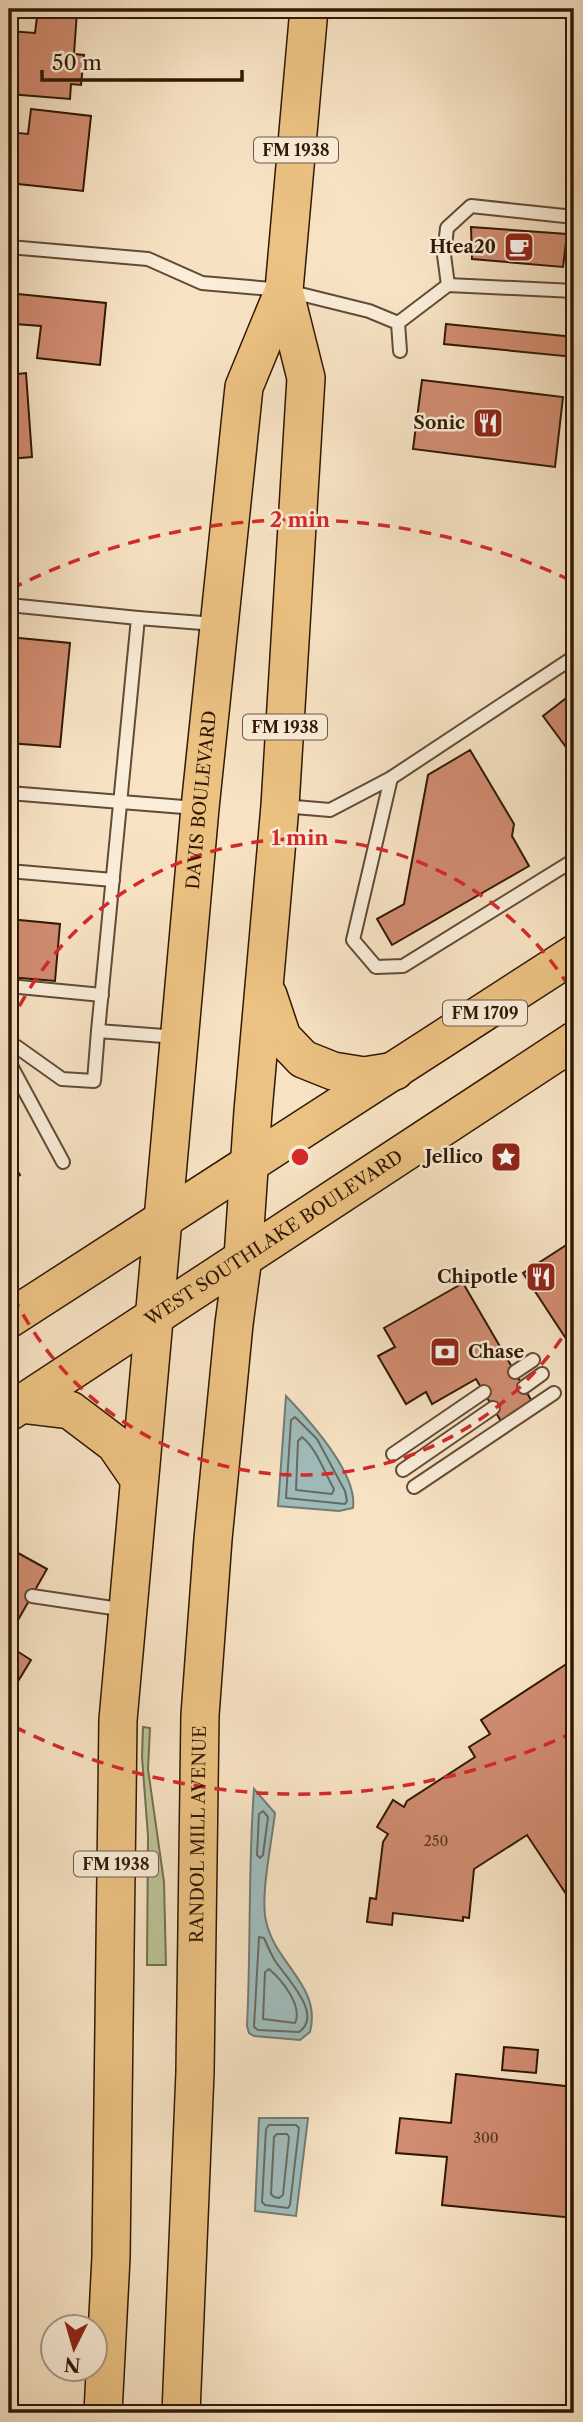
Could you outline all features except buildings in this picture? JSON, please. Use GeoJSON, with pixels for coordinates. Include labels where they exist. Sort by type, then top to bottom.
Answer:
{"type":"FeatureCollection","features":[{"type":"Feature","properties":{"kind":"main road","name":"DAVIS BOULEVARD"},"geometry":{"type":"LineString","coordinates":[[156,1317],[200,808],[244,387],[284,290],[309,9]]}},
{"type":"Feature","properties":{"kind":"main road","name":"DAVIS BOULEVARD"},"geometry":{"type":"LineString","coordinates":[[243,1257],[280,806],[306,378],[284,290]]}},
{"type":"Feature","properties":{"kind":"main road","name":"FM 1709"},"geometry":{"type":"LineString","coordinates":[[9,1319],[250,1166],[574,954]]}},
{"type":"Feature","properties":{"kind":"main road"},"geometry":{"type":"LineString","coordinates":[[264,982],[282,1037],[303,1059],[333,1071],[364,1076],[396,1071]]}},
{"type":"Feature","properties":{"kind":"main road","name":"WEST SOUTHLAKE BOULEVARD"},"geometry":{"type":"LineString","coordinates":[[14,1408],[574,1041]]}},
{"type":"Feature","properties":{"kind":"main road","name":"RANDOL MILL AVENUE"},"geometry":{"type":"LineString","coordinates":[[181,2413],[195,2072],[200,1715],[214,1526],[243,1257]]}},
{"type":"Feature","properties":{"kind":"main road","name":"FM 1938"},"geometry":{"type":"LineString","coordinates":[[103,2413],[111,2258],[118,1720],[156,1317]]}},
{"type":"Feature","properties":{"kind":"main road"},"geometry":{"type":"LineString","coordinates":[[14,1408],[70,1410],[115,1444],[139,1479]]}},
{"type":"Feature","properties":{"kind":"lane"},"geometry":{"type":"LineString","coordinates":[[448,285],[444,255],[447,228],[471,206],[574,218]]}},
{"type":"Feature","properties":{"kind":"lane"},"geometry":{"type":"LineString","coordinates":[[9,247],[148,259],[202,283],[284,290],[369,311],[398,323]]}},
{"type":"Feature","properties":{"kind":"lane"},"geometry":{"type":"LineString","coordinates":[[398,323],[448,285],[574,291]]}},
{"type":"Feature","properties":{"kind":"lane"},"geometry":{"type":"LineString","coordinates":[[398,323],[400,351]]}},
{"type":"Feature","properties":{"kind":"lane"},"geometry":{"type":"LineString","coordinates":[[9,605],[218,625]]}},
{"type":"Feature","properties":{"kind":"lane"},"geometry":{"type":"LineString","coordinates":[[9,1046],[17,1047],[62,1079],[94,1081],[138,618]]}},
{"type":"Feature","properties":{"kind":"lane"},"geometry":{"type":"LineString","coordinates":[[280,806],[330,810],[391,778],[574,657]]}},
{"type":"Feature","properties":{"kind":"lane"},"geometry":{"type":"LineString","coordinates":[[391,778],[353,940],[376,967],[403,966],[574,860]]}},
{"type":"Feature","properties":{"kind":"lane"},"geometry":{"type":"LineString","coordinates":[[9,793],[200,808]]}},
{"type":"Feature","properties":{"kind":"lane"},"geometry":{"type":"LineString","coordinates":[[9,872],[113,880]]}},
{"type":"Feature","properties":{"kind":"lane"},"geometry":{"type":"LineString","coordinates":[[9,986],[102,995]]}},
{"type":"Feature","properties":{"kind":"lane"},"geometry":{"type":"LineString","coordinates":[[98,1031],[180,1038]]}},
{"type":"Feature","properties":{"kind":"lane"},"geometry":{"type":"LineString","coordinates":[[9,1062],[62,1162]]}},
{"type":"Feature","properties":{"kind":"lane"},"geometry":{"type":"LineString","coordinates":[[515,1372],[533,1360]]}},
{"type":"Feature","properties":{"kind":"lane"},"geometry":{"type":"LineString","coordinates":[[524,1387],[542,1374]]}},
{"type":"Feature","properties":{"kind":"lane"},"geometry":{"type":"LineString","coordinates":[[393,1454],[484,1392]]}},
{"type":"Feature","properties":{"kind":"lane"},"geometry":{"type":"LineString","coordinates":[[414,1487],[554,1393]]}},
{"type":"Feature","properties":{"kind":"lane"},"geometry":{"type":"LineString","coordinates":[[403,1470],[493,1408]]}},
{"type":"Feature","properties":{"kind":"lane"},"geometry":{"type":"LineString","coordinates":[[32,1596],[130,1611]]}},
{"type":"Feature","properties":{"kind":"green space"},"geometry":{"type":"Polygon","coordinates":[[[143,1727],[150,1728],[148,1769],[164,1882],[166,1965],[147,1965],[148,1836],[142,1757],[143,1727]]]}},
{"type":"Feature","properties":{"kind":"water"},"geometry":{"type":"Polygon","coordinates":[[[286,1396],[330,1448],[340,1464],[348,1479],[353,1508],[339,1511],[278,1506],[286,1396]]]}},
{"type":"Feature","properties":{"kind":"water"},"geometry":{"type":"Polygon","coordinates":[[[254,1789],[275,1813],[265,1883],[266,1921],[278,1950],[304,1988],[309,2001],[312,2016],[310,2032],[300,2040],[254,2036],[249,2033],[247,2026],[254,1789]]]}},
{"type":"Feature","properties":{"kind":"water"},"geometry":{"type":"Polygon","coordinates":[[[259,2118],[308,2118],[296,2216],[255,2211],[259,2118]]]}},
{"type":"Feature","properties":{"kind":"place","name":"Htea20"},"geometry":{"type":"Point","coordinates":[519,247]}},
{"type":"Feature","properties":{"kind":"place","name":"Sonic"},"geometry":{"type":"Point","coordinates":[488,423]}},
{"type":"Feature","properties":{"kind":"place","name":"Jellico"},"geometry":{"type":"Point","coordinates":[506,1157]}},
{"type":"Feature","properties":{"kind":"place","name":"Chipotle"},"geometry":{"type":"Point","coordinates":[541,1277]}},
{"type":"Feature","properties":{"kind":"place","name":"Chase"},"geometry":{"type":"Point","coordinates":[445,1352]}}]}
